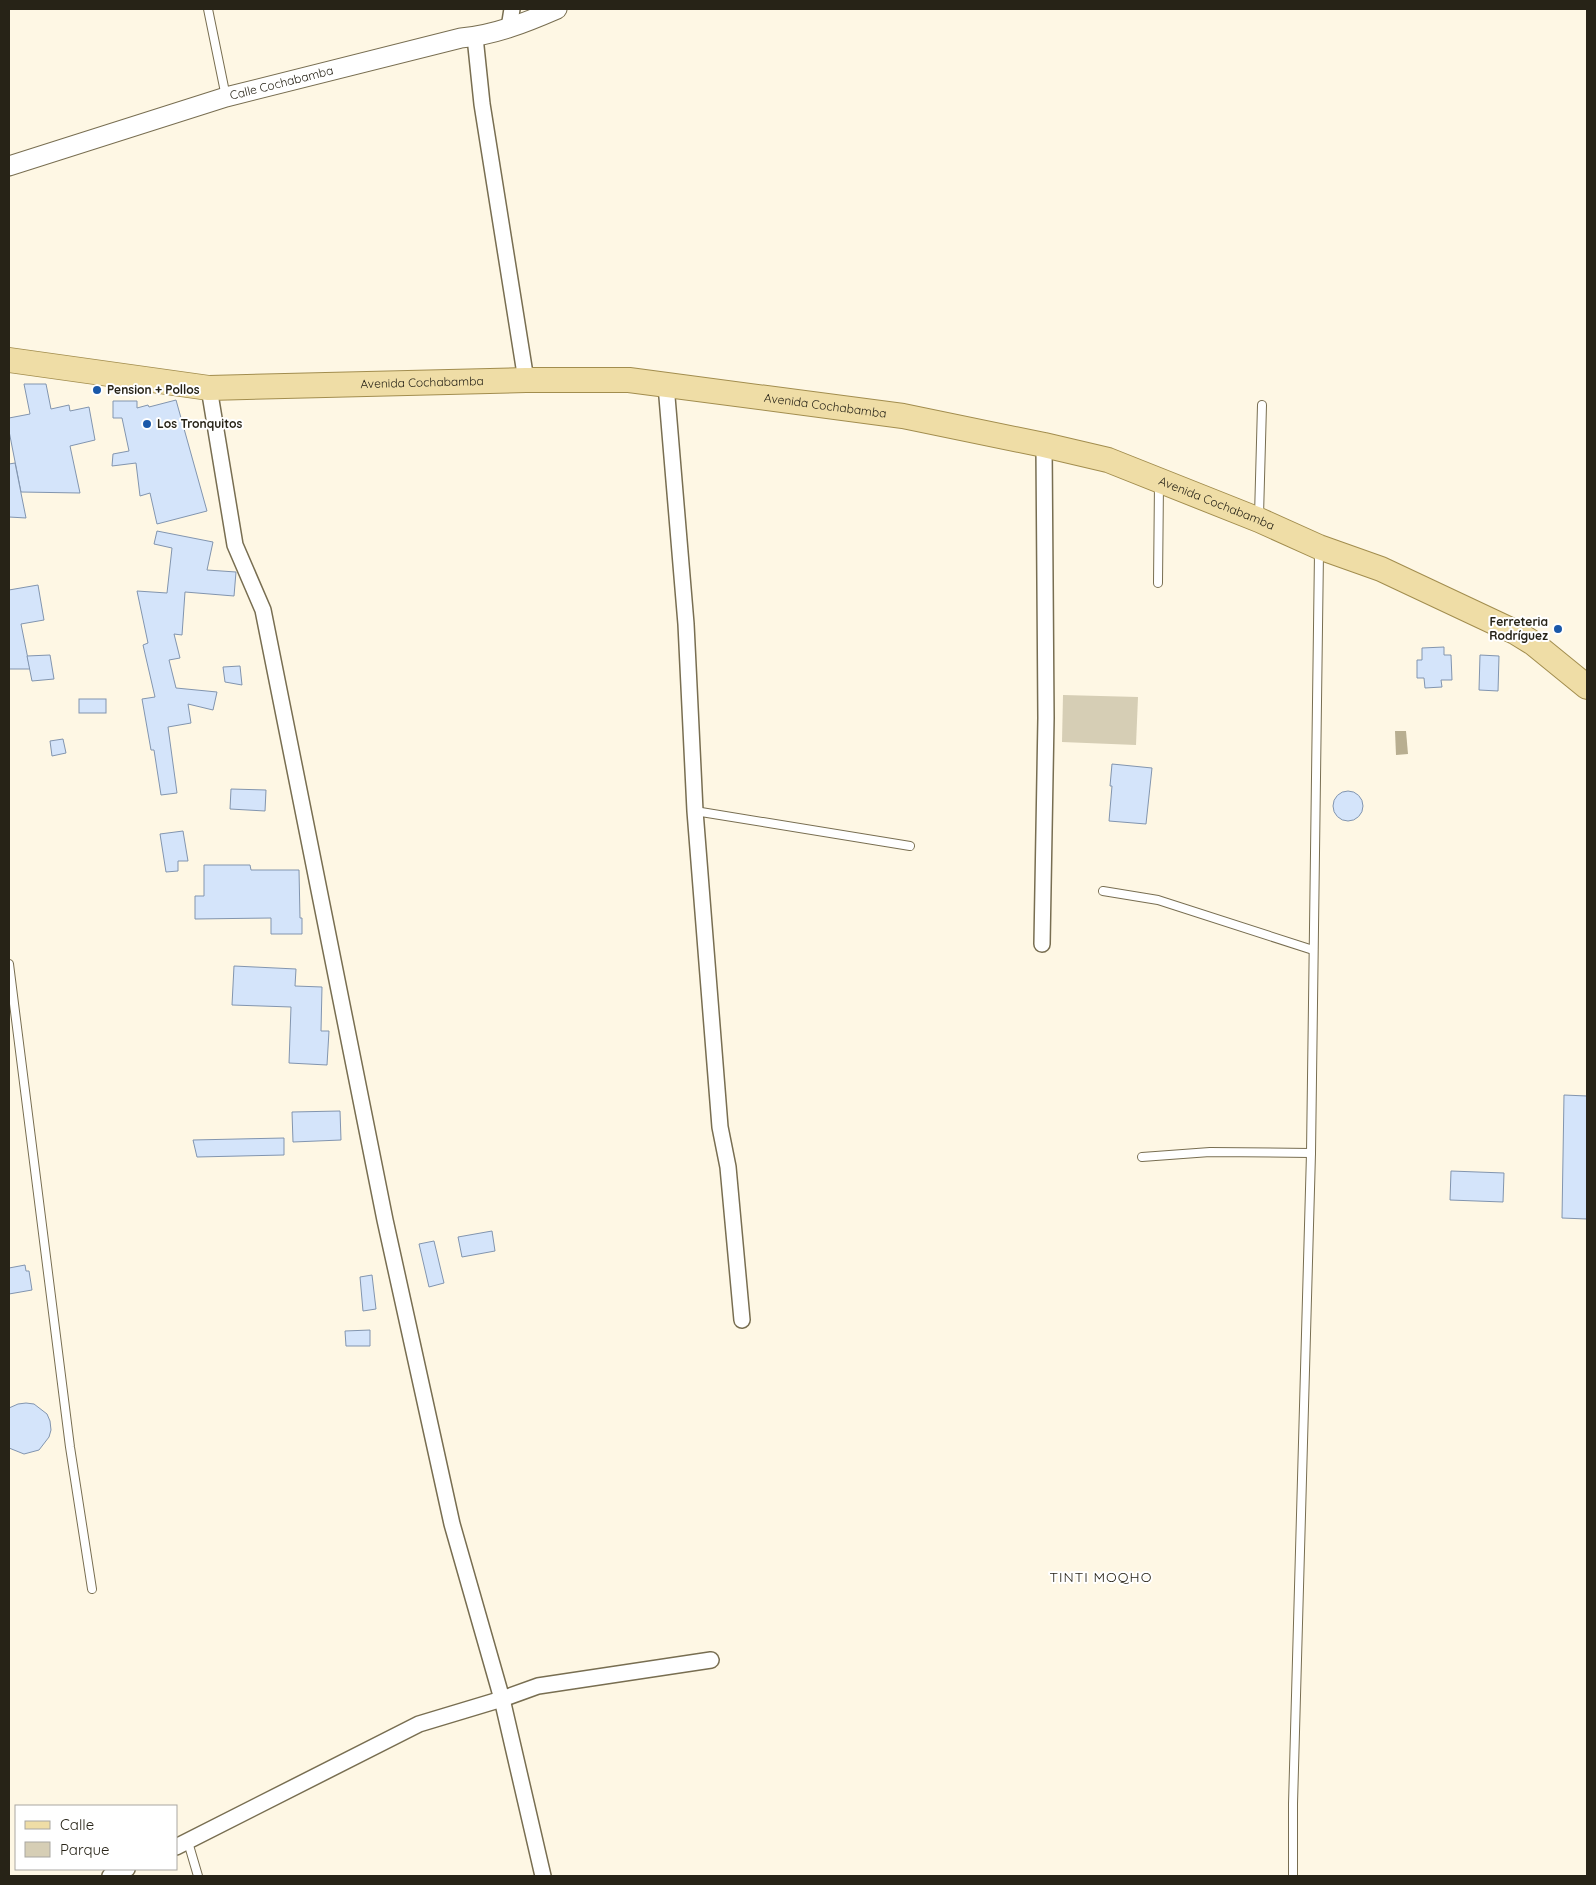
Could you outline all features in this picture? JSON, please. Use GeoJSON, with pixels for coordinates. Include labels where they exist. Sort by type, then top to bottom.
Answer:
{"type":"FeatureCollection","features":[{"type":"Feature","properties":{"kind":"main road","name":"Avenida Cochabamba"},"geometry":{"type":"LineString","coordinates":[[9,360],[209,388],[526,380],[629,380],[903,416],[1044,445],[1108,460],[1259,520],[1319,547],[1381,569],[1515,632],[1533,643],[1587,686]]}},
{"type":"Feature","properties":{"kind":"street"},"geometry":{"type":"LineString","coordinates":[[509,28],[512,9]]}},
{"type":"Feature","properties":{"kind":"street","name":"Calle Cochabamba"},"geometry":{"type":"LineString","coordinates":[[9,166],[226,97],[461,38],[476,37],[509,28],[557,9]]}},
{"type":"Feature","properties":{"kind":"street"},"geometry":{"type":"LineString","coordinates":[[476,37],[482,104],[526,380]]}},
{"type":"Feature","properties":{"kind":"street"},"geometry":{"type":"LineString","coordinates":[[666,385],[686,624],[696,811],[720,1127],[728,1167],[742,1320]]}},
{"type":"Feature","properties":{"kind":"street"},"geometry":{"type":"LineString","coordinates":[[209,388],[236,546],[263,610],[385,1220],[448,1505],[502,1699],[543,1876]]}},
{"type":"Feature","properties":{"kind":"street"},"geometry":{"type":"LineString","coordinates":[[1042,944],[1046,718],[1044,445]]}},
{"type":"Feature","properties":{"kind":"street"},"geometry":{"type":"LineString","coordinates":[[182,1844],[419,1724],[538,1686],[711,1660]]}},
{"type":"Feature","properties":{"kind":"street"},"geometry":{"type":"LineString","coordinates":[[110,1876],[125,1870]]}},
{"type":"Feature","properties":{"kind":"lane"},"geometry":{"type":"LineString","coordinates":[[208,9],[226,97]]}},
{"type":"Feature","properties":{"kind":"lane"},"geometry":{"type":"LineString","coordinates":[[1259,520],[1262,406]]}},
{"type":"Feature","properties":{"kind":"lane"},"geometry":{"type":"LineString","coordinates":[[1158,583],[1159,481]]}},
{"type":"Feature","properties":{"kind":"lane"},"geometry":{"type":"LineString","coordinates":[[1293,1876],[1293,1804],[1311,1153],[1319,547]]}},
{"type":"Feature","properties":{"kind":"lane"},"geometry":{"type":"LineString","coordinates":[[696,811],[910,846]]}},
{"type":"Feature","properties":{"kind":"lane"},"geometry":{"type":"LineString","coordinates":[[1103,891],[1158,900],[1313,950]]}},
{"type":"Feature","properties":{"kind":"lane"},"geometry":{"type":"LineString","coordinates":[[9,964],[70,1447],[92,1589]]}},
{"type":"Feature","properties":{"kind":"lane"},"geometry":{"type":"LineString","coordinates":[[1142,1157],[1210,1152],[1311,1153]]}},
{"type":"Feature","properties":{"kind":"lane"},"geometry":{"type":"LineString","coordinates":[[182,1844],[198,1876]]}},
{"type":"Feature","properties":{"kind":"green space"},"geometry":{"type":"Polygon","coordinates":[[[1063,695],[1138,697],[1136,745],[1062,742],[1063,695]]]}},
{"type":"Feature","properties":{"kind":"shaded area"},"geometry":{"type":"Polygon","coordinates":[[[1395,731],[1406,731],[1408,754],[1396,755],[1395,731]]]}},
{"type":"Feature","properties":{"kind":"building"},"geometry":{"type":"Polygon","coordinates":[[[24,384],[46,384],[51,409],[69,405],[70,411],[89,407],[95,440],[70,446],[80,493],[21,492],[9,431],[9,418],[30,414],[24,384]]]}},
{"type":"Feature","properties":{"kind":"building"},"geometry":{"type":"Polygon","coordinates":[[[176,400],[207,511],[157,524],[150,493],[140,496],[136,463],[112,466],[113,454],[129,451],[122,418],[113,418],[113,401],[137,401],[137,408],[176,400]]]}},
{"type":"Feature","properties":{"kind":"building"},"geometry":{"type":"Polygon","coordinates":[[[15,463],[26,518],[9,517],[9,464],[15,463]]]}},
{"type":"Feature","properties":{"kind":"building"},"geometry":{"type":"Polygon","coordinates":[[[157,531],[213,542],[207,570],[236,572],[234,596],[185,592],[182,635],[174,634],[180,658],[169,660],[176,688],[217,692],[213,710],[188,704],[191,723],[168,727],[177,793],[161,795],[154,750],[151,750],[142,699],[155,697],[143,645],[148,643],[137,591],[167,593],[172,548],[154,544],[157,531]]]}},
{"type":"Feature","properties":{"kind":"building"},"geometry":{"type":"Polygon","coordinates":[[[38,585],[44,620],[21,624],[30,669],[9,669],[9,590],[38,585]]]}},
{"type":"Feature","properties":{"kind":"building"},"geometry":{"type":"Polygon","coordinates":[[[1444,647],[1444,655],[1451,655],[1452,680],[1441,680],[1442,687],[1425,688],[1424,678],[1417,678],[1417,660],[1422,660],[1422,648],[1444,647]]]}},
{"type":"Feature","properties":{"kind":"building"},"geometry":{"type":"Polygon","coordinates":[[[50,655],[54,679],[32,681],[27,656],[50,655]]]}},
{"type":"Feature","properties":{"kind":"building"},"geometry":{"type":"Polygon","coordinates":[[[1480,655],[1499,656],[1498,691],[1479,690],[1480,655]]]}},
{"type":"Feature","properties":{"kind":"building"},"geometry":{"type":"Polygon","coordinates":[[[240,666],[242,685],[225,682],[223,667],[240,666]]]}},
{"type":"Feature","properties":{"kind":"building"},"geometry":{"type":"Polygon","coordinates":[[[79,699],[106,699],[106,713],[79,713],[79,699]]]}},
{"type":"Feature","properties":{"kind":"building"},"geometry":{"type":"Polygon","coordinates":[[[63,739],[66,753],[52,756],[50,741],[63,739]]]}},
{"type":"Feature","properties":{"kind":"building"},"geometry":{"type":"Polygon","coordinates":[[[1112,764],[1152,768],[1146,824],[1109,821],[1112,764]]]}},
{"type":"Feature","properties":{"kind":"building"},"geometry":{"type":"Polygon","coordinates":[[[231,789],[266,790],[265,811],[230,809],[231,789]]]}},
{"type":"Feature","properties":{"kind":"building"},"geometry":{"type":"Polygon","coordinates":[[[1348,791],[1359,795],[1363,806],[1359,817],[1348,821],[1337,817],[1333,806],[1337,795],[1348,791]]]}},
{"type":"Feature","properties":{"kind":"building"},"geometry":{"type":"Polygon","coordinates":[[[183,831],[188,861],[178,861],[178,871],[166,872],[160,834],[183,831]]]}},
{"type":"Feature","properties":{"kind":"building"},"geometry":{"type":"Polygon","coordinates":[[[204,865],[250,865],[251,870],[299,870],[302,934],[271,934],[271,918],[195,919],[195,896],[204,896],[204,865]]]}},
{"type":"Feature","properties":{"kind":"building"},"geometry":{"type":"Polygon","coordinates":[[[234,966],[296,969],[295,986],[322,987],[321,1031],[329,1031],[327,1065],[289,1063],[291,1007],[232,1005],[234,966]]]}},
{"type":"Feature","properties":{"kind":"building"},"geometry":{"type":"Polygon","coordinates":[[[1564,1095],[1587,1096],[1587,1219],[1562,1218],[1564,1095]]]}},
{"type":"Feature","properties":{"kind":"building"},"geometry":{"type":"Polygon","coordinates":[[[340,1111],[341,1140],[293,1142],[292,1112],[340,1111]]]}},
{"type":"Feature","properties":{"kind":"building"},"geometry":{"type":"Polygon","coordinates":[[[284,1138],[284,1155],[197,1157],[193,1140],[284,1138]]]}},
{"type":"Feature","properties":{"kind":"building"},"geometry":{"type":"Polygon","coordinates":[[[1451,1171],[1504,1173],[1503,1202],[1450,1200],[1451,1171]]]}},
{"type":"Feature","properties":{"kind":"building"},"geometry":{"type":"Polygon","coordinates":[[[492,1231],[495,1251],[462,1257],[458,1237],[492,1231]]]}},
{"type":"Feature","properties":{"kind":"building"},"geometry":{"type":"Polygon","coordinates":[[[434,1241],[444,1283],[429,1287],[419,1244],[434,1241]]]}},
{"type":"Feature","properties":{"kind":"building"},"geometry":{"type":"Polygon","coordinates":[[[25,1265],[26,1271],[29,1271],[32,1290],[9,1294],[9,1268],[25,1265]]]}},
{"type":"Feature","properties":{"kind":"building"},"geometry":{"type":"Polygon","coordinates":[[[372,1275],[376,1309],[363,1311],[360,1277],[372,1275]]]}},
{"type":"Feature","properties":{"kind":"building"},"geometry":{"type":"Polygon","coordinates":[[[370,1330],[370,1346],[346,1346],[345,1331],[370,1330]]]}},
{"type":"Feature","properties":{"kind":"building"},"geometry":{"type":"Polygon","coordinates":[[[26,1403],[34,1404],[47,1414],[51,1430],[49,1437],[39,1450],[24,1454],[9,1448],[9,1408],[26,1403]]]}},
{"type":"Feature","properties":{"kind":"place","name":"Pension + Pollos"},"geometry":{"type":"Point","coordinates":[97,390]}},
{"type":"Feature","properties":{"kind":"place","name":"Los Tronquitos"},"geometry":{"type":"Point","coordinates":[147,424]}},
{"type":"Feature","properties":{"kind":"place","name":"Ferreteria Rodríguez"},"geometry":{"type":"Point","coordinates":[1558,629]}},
{"type":"Feature","properties":{"kind":"district","name":"TINTI MOQHO"},"geometry":{"type":"Point","coordinates":[1101,1577]}}]}
